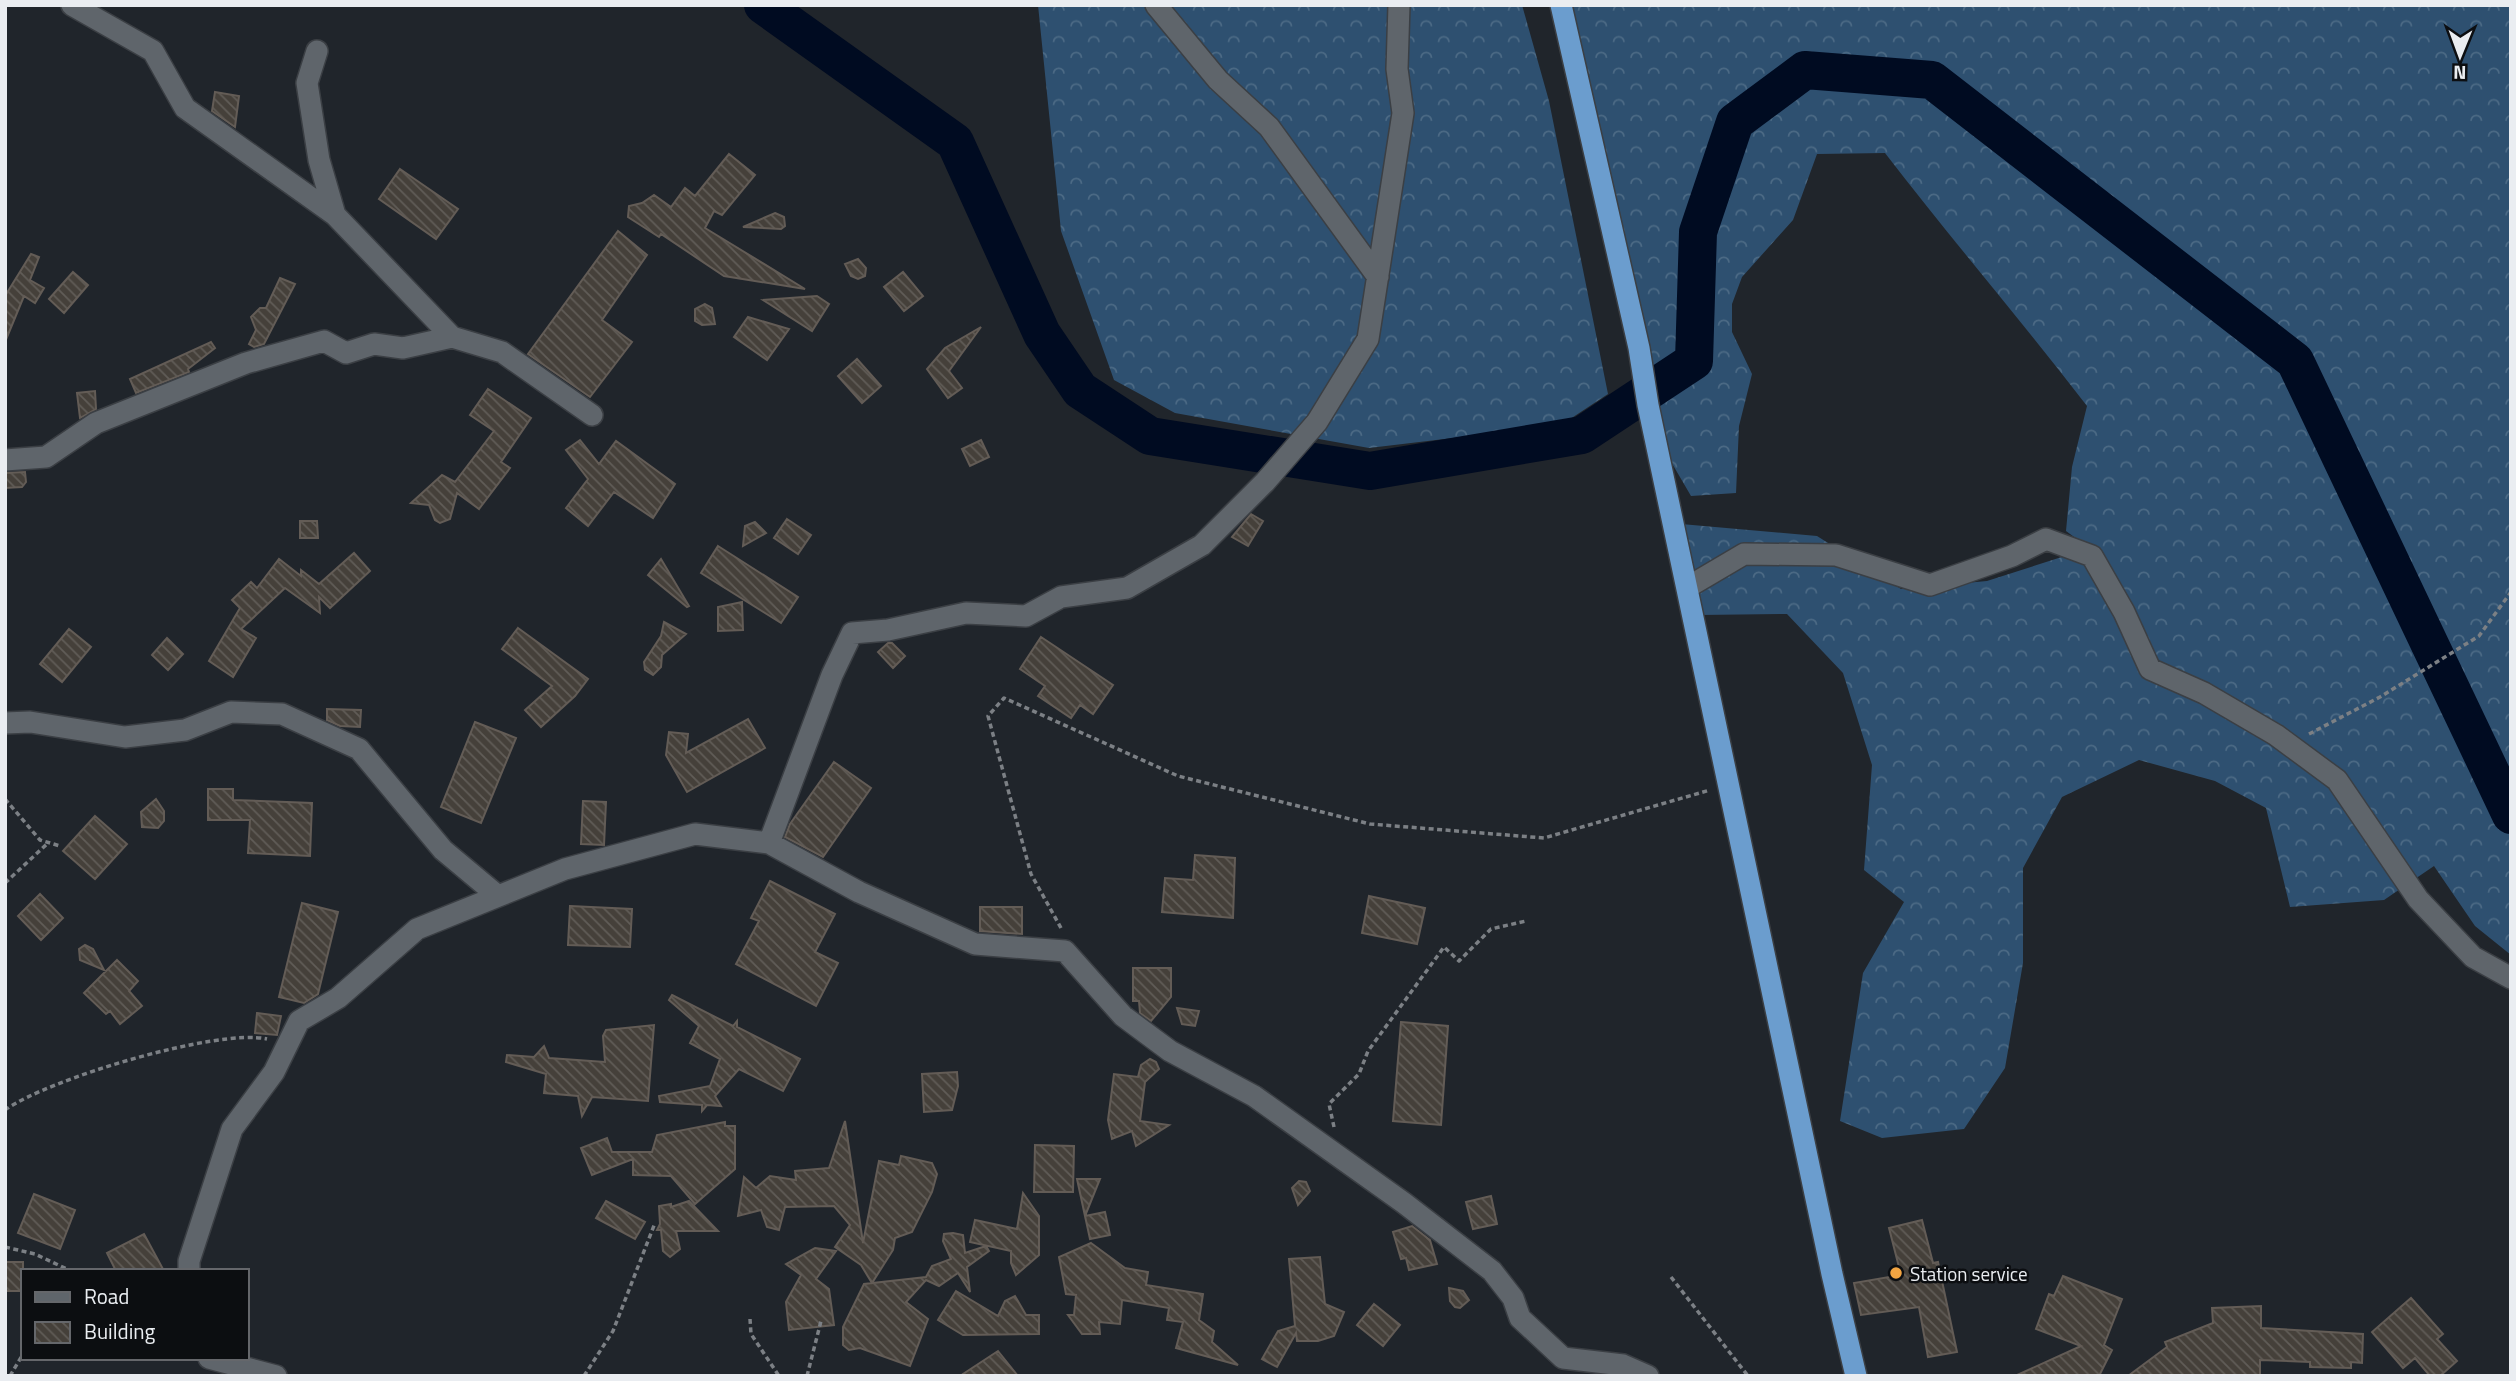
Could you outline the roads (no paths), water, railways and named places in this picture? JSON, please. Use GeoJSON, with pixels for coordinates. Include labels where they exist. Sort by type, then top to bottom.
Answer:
{"type":"FeatureCollection","features":[{"type":"Feature","properties":{"kind":"highway"},"geometry":{"type":"LineString","coordinates":[[1560,5],[1639,348],[1648,405],[1832,1274],[1856,1376]]}},
{"type":"Feature","properties":{"kind":"street"},"geometry":{"type":"LineString","coordinates":[[72,5],[153,51],[186,108],[335,215],[452,337]]}},
{"type":"Feature","properties":{"kind":"street"},"geometry":{"type":"LineString","coordinates":[[1156,5],[1218,80],[1269,127],[1378,277]]}},
{"type":"Feature","properties":{"kind":"street"},"geometry":{"type":"LineString","coordinates":[[769,842],[832,675],[852,633],[888,630],[966,613],[1026,616],[1061,597],[1127,589],[1202,545],[1265,482],[1317,422],[1367,339],[1403,113],[1397,69],[1399,5]]}},
{"type":"Feature","properties":{"kind":"street"},"geometry":{"type":"LineString","coordinates":[[317,51],[307,83],[318,160],[335,215]]}},
{"type":"Feature","properties":{"kind":"street"},"geometry":{"type":"LineString","coordinates":[[5,460],[46,457],[96,423],[246,363],[324,341],[346,353],[374,344],[403,348],[452,337],[502,352],[592,415]]}},
{"type":"Feature","properties":{"kind":"street"},"geometry":{"type":"LineString","coordinates":[[1688,587],[1744,554],[1836,555],[1930,585],[2012,556],[2046,538],[2092,556],[2124,612],[2150,669],[2204,693],[2289,744],[2337,780],[2418,899],[2473,957],[2511,978]]}},
{"type":"Feature","properties":{"kind":"street"},"geometry":{"type":"LineString","coordinates":[[5,723],[30,722],[125,737],[185,730],[231,712],[282,714],[359,749],[443,850],[498,896]]}},
{"type":"Feature","properties":{"kind":"street"},"geometry":{"type":"LineString","coordinates":[[189,1269],[189,1261],[232,1129],[274,1072],[299,1021],[338,998],[417,929],[565,869],[695,834],[769,842],[859,892],[975,944],[1065,951],[1123,1016],[1170,1051],[1254,1096],[1492,1271],[1513,1298],[1520,1318],[1563,1359],[1623,1365],[1648,1376]]}},
{"type":"Feature","properties":{"kind":"street"},"geometry":{"type":"LineString","coordinates":[[216,1360],[276,1376]]}},
{"type":"Feature","properties":{"kind":"waterway"},"geometry":{"type":"LineString","coordinates":[[763,5],[955,142],[1042,334],[1080,390],[1150,436],[1370,471],[1582,435],[1694,361],[1698,232],[1735,122],[1805,70],[1932,80],[2295,361],[2511,815]]}},
{"type":"Feature","properties":{"kind":"place","name":"Station service"},"geometry":{"type":"Point","coordinates":[1896,1273]}}]}
